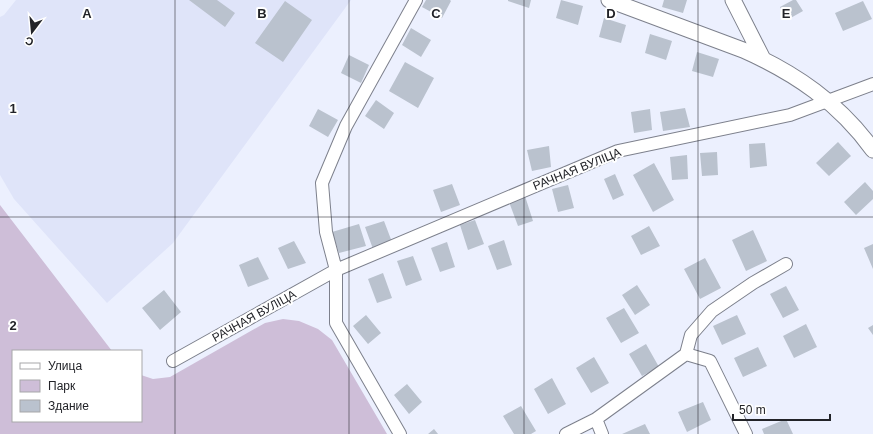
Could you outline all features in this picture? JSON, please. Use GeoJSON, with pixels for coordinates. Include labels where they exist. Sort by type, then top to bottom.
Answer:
{"type":"FeatureCollection","features":[{"type":"Feature","properties":{"kind":"street"},"geometry":{"type":"LineString","coordinates":[[400,434],[336,323],[336,270],[326,232],[322,183],[346,126],[416,0]]}},
{"type":"Feature","properties":{"kind":"street"},"geometry":{"type":"LineString","coordinates":[[609,0],[715,39],[763,59],[797,78],[843,115],[860,132],[873,150]]}},
{"type":"Feature","properties":{"kind":"street"},"geometry":{"type":"LineString","coordinates":[[733,0],[763,59]]}},
{"type":"Feature","properties":{"kind":"street","name":"РАЧНАЯ ВУЛІЦА"},"geometry":{"type":"LineString","coordinates":[[173,361],[336,270],[618,151],[790,115],[873,84]]}},
{"type":"Feature","properties":{"kind":"street"},"geometry":{"type":"LineString","coordinates":[[566,434],[596,419],[686,354],[691,335],[712,311],[753,282],[786,264]]}},
{"type":"Feature","properties":{"kind":"street"},"geometry":{"type":"LineString","coordinates":[[686,354],[710,361],[746,434]]}},
{"type":"Feature","properties":{"kind":"street"},"geometry":{"type":"LineString","coordinates":[[596,419],[602,434]]}},
{"type":"Feature","properties":{"kind":"shaded area"},"geometry":{"type":"Polygon","coordinates":[[[16,0],[351,0],[173,243],[107,303],[14,199],[0,175],[0,17],[4,15],[16,0]]]}},
{"type":"Feature","properties":{"kind":"green space"},"geometry":{"type":"Polygon","coordinates":[[[0,205],[111,350],[12,350],[12,422],[142,422],[142,375],[153,379],[170,377],[265,323],[283,319],[299,321],[318,329],[332,340],[387,434],[0,434],[0,205]]]}},
{"type":"Feature","properties":{"kind":"building"},"geometry":{"type":"Polygon","coordinates":[[[189,0],[217,0],[235,13],[225,27],[189,0]]]}},
{"type":"Feature","properties":{"kind":"building"},"geometry":{"type":"Polygon","coordinates":[[[426,0],[451,1],[442,18],[422,7],[426,0]]]}},
{"type":"Feature","properties":{"kind":"building"},"geometry":{"type":"Polygon","coordinates":[[[508,0],[531,0],[529,8],[508,0]]]}},
{"type":"Feature","properties":{"kind":"building"},"geometry":{"type":"Polygon","coordinates":[[[561,0],[583,6],[578,25],[556,18],[561,0]]]}},
{"type":"Feature","properties":{"kind":"building"},"geometry":{"type":"Polygon","coordinates":[[[664,0],[687,0],[683,13],[662,7],[664,0]]]}},
{"type":"Feature","properties":{"kind":"building"},"geometry":{"type":"Polygon","coordinates":[[[793,0],[796,0],[803,11],[787,20],[780,7],[793,0]]]}},
{"type":"Feature","properties":{"kind":"building"},"geometry":{"type":"Polygon","coordinates":[[[285,1],[312,20],[283,62],[255,43],[285,1]]]}},
{"type":"Feature","properties":{"kind":"building"},"geometry":{"type":"Polygon","coordinates":[[[863,1],[872,19],[843,31],[835,13],[863,1]]]}},
{"type":"Feature","properties":{"kind":"building"},"geometry":{"type":"Polygon","coordinates":[[[604,18],[626,25],[621,43],[599,37],[604,18]]]}},
{"type":"Feature","properties":{"kind":"building"},"geometry":{"type":"Polygon","coordinates":[[[411,28],[431,40],[421,57],[402,45],[411,28]]]}},
{"type":"Feature","properties":{"kind":"building"},"geometry":{"type":"Polygon","coordinates":[[[650,34],[672,41],[666,60],[645,53],[650,34]]]}},
{"type":"Feature","properties":{"kind":"building"},"geometry":{"type":"Polygon","coordinates":[[[697,52],[719,59],[713,77],[692,71],[697,52]]]}},
{"type":"Feature","properties":{"kind":"building"},"geometry":{"type":"Polygon","coordinates":[[[349,55],[369,65],[361,83],[341,73],[349,55]]]}},
{"type":"Feature","properties":{"kind":"building"},"geometry":{"type":"Polygon","coordinates":[[[405,62],[434,78],[418,108],[389,91],[405,62]]]}},
{"type":"Feature","properties":{"kind":"building"},"geometry":{"type":"Polygon","coordinates":[[[376,100],[394,113],[384,129],[365,116],[376,100]]]}},
{"type":"Feature","properties":{"kind":"building"},"geometry":{"type":"Polygon","coordinates":[[[685,108],[690,127],[663,131],[660,112],[685,108]]]}},
{"type":"Feature","properties":{"kind":"building"},"geometry":{"type":"Polygon","coordinates":[[[318,109],[338,120],[328,137],[309,126],[318,109]]]}},
{"type":"Feature","properties":{"kind":"building"},"geometry":{"type":"Polygon","coordinates":[[[650,109],[652,130],[634,133],[631,112],[650,109]]]}},
{"type":"Feature","properties":{"kind":"building"},"geometry":{"type":"Polygon","coordinates":[[[838,142],[851,156],[829,176],[816,163],[838,142]]]}},
{"type":"Feature","properties":{"kind":"building"},"geometry":{"type":"Polygon","coordinates":[[[765,143],[767,166],[750,168],[749,144],[765,143]]]}},
{"type":"Feature","properties":{"kind":"building"},"geometry":{"type":"Polygon","coordinates":[[[549,146],[551,167],[532,171],[527,150],[549,146]]]}},
{"type":"Feature","properties":{"kind":"building"},"geometry":{"type":"Polygon","coordinates":[[[717,152],[718,175],[702,176],[700,153],[717,152]]]}},
{"type":"Feature","properties":{"kind":"building"},"geometry":{"type":"Polygon","coordinates":[[[687,155],[688,179],[672,180],[670,157],[687,155]]]}},
{"type":"Feature","properties":{"kind":"building"},"geometry":{"type":"Polygon","coordinates":[[[654,163],[674,200],[653,212],[633,175],[654,163]]]}},
{"type":"Feature","properties":{"kind":"building"},"geometry":{"type":"Polygon","coordinates":[[[615,174],[624,195],[613,200],[604,179],[615,174]]]}},
{"type":"Feature","properties":{"kind":"building"},"geometry":{"type":"Polygon","coordinates":[[[865,182],[873,191],[873,199],[856,215],[844,202],[865,182]]]}},
{"type":"Feature","properties":{"kind":"building"},"geometry":{"type":"Polygon","coordinates":[[[452,184],[460,205],[441,212],[433,190],[452,184]]]}},
{"type":"Feature","properties":{"kind":"building"},"geometry":{"type":"Polygon","coordinates":[[[568,185],[574,208],[558,212],[552,189],[568,185]]]}},
{"type":"Feature","properties":{"kind":"building"},"geometry":{"type":"Polygon","coordinates":[[[525,196],[533,221],[518,226],[509,202],[525,196]]]}},
{"type":"Feature","properties":{"kind":"building"},"geometry":{"type":"Polygon","coordinates":[[[475,220],[484,244],[468,250],[460,225],[475,220]]]}},
{"type":"Feature","properties":{"kind":"building"},"geometry":{"type":"Polygon","coordinates":[[[384,221],[392,242],[373,249],[365,227],[384,221]]]}},
{"type":"Feature","properties":{"kind":"building"},"geometry":{"type":"Polygon","coordinates":[[[359,224],[366,246],[339,253],[332,232],[359,224]]]}},
{"type":"Feature","properties":{"kind":"building"},"geometry":{"type":"Polygon","coordinates":[[[649,226],[660,246],[641,255],[631,236],[649,226]]]}},
{"type":"Feature","properties":{"kind":"building"},"geometry":{"type":"Polygon","coordinates":[[[753,230],[767,261],[746,271],[732,240],[753,230]]]}},
{"type":"Feature","properties":{"kind":"building"},"geometry":{"type":"Polygon","coordinates":[[[504,240],[512,265],[497,270],[488,246],[504,240]]]}},
{"type":"Feature","properties":{"kind":"building"},"geometry":{"type":"Polygon","coordinates":[[[294,241],[306,263],[288,269],[278,248],[294,241]]]}},
{"type":"Feature","properties":{"kind":"building"},"geometry":{"type":"Polygon","coordinates":[[[447,242],[455,267],[440,272],[431,248],[447,242]]]}},
{"type":"Feature","properties":{"kind":"building"},"geometry":{"type":"Polygon","coordinates":[[[873,244],[873,269],[864,248],[873,244]]]}},
{"type":"Feature","properties":{"kind":"building"},"geometry":{"type":"Polygon","coordinates":[[[413,256],[422,280],[406,286],[397,261],[413,256]]]}},
{"type":"Feature","properties":{"kind":"building"},"geometry":{"type":"Polygon","coordinates":[[[258,257],[269,279],[248,287],[239,265],[258,257]]]}},
{"type":"Feature","properties":{"kind":"building"},"geometry":{"type":"Polygon","coordinates":[[[705,258],[721,288],[700,299],[684,269],[705,258]]]}},
{"type":"Feature","properties":{"kind":"building"},"geometry":{"type":"Polygon","coordinates":[[[383,273],[392,298],[377,303],[368,279],[383,273]]]}},
{"type":"Feature","properties":{"kind":"building"},"geometry":{"type":"Polygon","coordinates":[[[637,285],[650,305],[635,315],[622,295],[637,285]]]}},
{"type":"Feature","properties":{"kind":"building"},"geometry":{"type":"Polygon","coordinates":[[[786,286],[799,310],[783,318],[770,294],[786,286]]]}},
{"type":"Feature","properties":{"kind":"building"},"geometry":{"type":"Polygon","coordinates":[[[164,290],[181,312],[160,330],[142,308],[164,290]]]}},
{"type":"Feature","properties":{"kind":"building"},"geometry":{"type":"Polygon","coordinates":[[[624,308],[639,333],[621,343],[606,318],[624,308]]]}},
{"type":"Feature","properties":{"kind":"building"},"geometry":{"type":"Polygon","coordinates":[[[366,315],[381,333],[368,344],[353,326],[366,315]]]}},
{"type":"Feature","properties":{"kind":"building"},"geometry":{"type":"Polygon","coordinates":[[[737,315],[746,334],[722,345],[713,326],[737,315]]]}},
{"type":"Feature","properties":{"kind":"building"},"geometry":{"type":"Polygon","coordinates":[[[806,324],[817,347],[794,358],[783,336],[806,324]]]}},
{"type":"Feature","properties":{"kind":"building"},"geometry":{"type":"Polygon","coordinates":[[[873,325],[873,335],[868,328],[873,325]]]}},
{"type":"Feature","properties":{"kind":"building"},"geometry":{"type":"Polygon","coordinates":[[[646,344],[659,367],[642,376],[629,354],[646,344]]]}},
{"type":"Feature","properties":{"kind":"building"},"geometry":{"type":"Polygon","coordinates":[[[758,347],[767,366],[743,377],[734,358],[758,347]]]}},
{"type":"Feature","properties":{"kind":"building"},"geometry":{"type":"Polygon","coordinates":[[[594,357],[609,383],[591,393],[576,368],[594,357]]]}},
{"type":"Feature","properties":{"kind":"building"},"geometry":{"type":"Polygon","coordinates":[[[552,378],[566,404],[548,414],[534,389],[552,378]]]}},
{"type":"Feature","properties":{"kind":"building"},"geometry":{"type":"Polygon","coordinates":[[[407,384],[422,402],[409,414],[394,395],[407,384]]]}},
{"type":"Feature","properties":{"kind":"building"},"geometry":{"type":"Polygon","coordinates":[[[703,402],[711,420],[687,432],[678,412],[703,402]]]}},
{"type":"Feature","properties":{"kind":"building"},"geometry":{"type":"Polygon","coordinates":[[[521,406],[536,431],[531,434],[514,434],[503,416],[521,406]]]}},
{"type":"Feature","properties":{"kind":"building"},"geometry":{"type":"Polygon","coordinates":[[[786,419],[793,434],[764,434],[762,429],[786,419]]]}},
{"type":"Feature","properties":{"kind":"building"},"geometry":{"type":"Polygon","coordinates":[[[645,424],[650,434],[622,434],[645,424]]]}},
{"type":"Feature","properties":{"kind":"building"},"geometry":{"type":"Polygon","coordinates":[[[434,429],[438,434],[428,434],[434,429]]]}}]}
